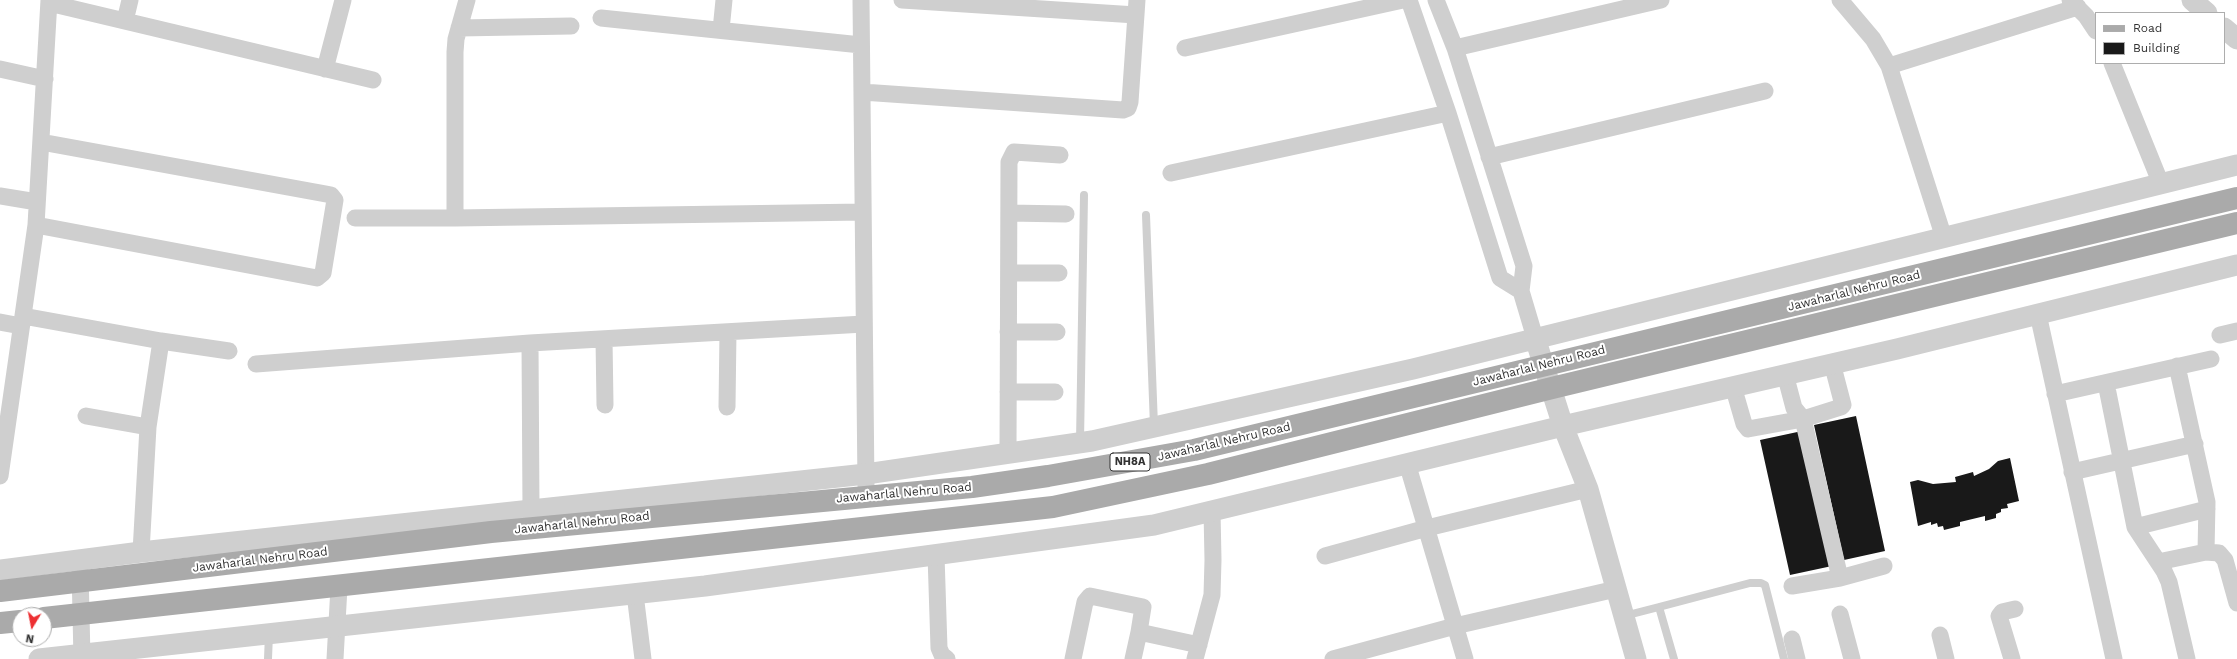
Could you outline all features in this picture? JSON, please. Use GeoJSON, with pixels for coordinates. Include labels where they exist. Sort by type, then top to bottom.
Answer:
{"type":"FeatureCollection","features":[{"type":"Feature","properties":{"kind":"main road","name":"Jawaharlal Nehru Road"},"geometry":{"type":"LineString","coordinates":[[0,591],[80,571],[972,487],[1048,476],[1194,450],[2237,198]]}},
{"type":"Feature","properties":{"kind":"main road","name":"Jawaharlal Nehru Road"},"geometry":{"type":"LineString","coordinates":[[52,617],[339,587],[1052,507],[1208,474],[1552,388],[2237,223]]}},
{"type":"Feature","properties":{"kind":"main road"},"geometry":{"type":"LineString","coordinates":[[0,623],[12,622]]}},
{"type":"Feature","properties":{"kind":"street"},"geometry":{"type":"LineString","coordinates":[[125,21],[130,0]]}},
{"type":"Feature","properties":{"kind":"street"},"geometry":{"type":"LineString","coordinates":[[325,69],[343,0]]}},
{"type":"Feature","properties":{"kind":"street"},"geometry":{"type":"LineString","coordinates":[[455,218],[455,52],[459,28],[467,0]]}},
{"type":"Feature","properties":{"kind":"street"},"geometry":{"type":"LineString","coordinates":[[721,30],[724,0]]}},
{"type":"Feature","properties":{"kind":"street"},"geometry":{"type":"LineString","coordinates":[[861,0],[866,497]]}},
{"type":"Feature","properties":{"kind":"street"},"geometry":{"type":"LineString","coordinates":[[862,92],[1123,110],[1128,108],[1130,102],[1137,8],[902,0]]}},
{"type":"Feature","properties":{"kind":"street"},"geometry":{"type":"LineString","coordinates":[[1185,48],[1403,0]]}},
{"type":"Feature","properties":{"kind":"street"},"geometry":{"type":"LineString","coordinates":[[1409,0],[1448,113],[1500,278],[1521,291]]}},
{"type":"Feature","properties":{"kind":"street"},"geometry":{"type":"LineString","coordinates":[[1436,0],[1455,48],[1524,266],[1521,291],[1563,426],[1588,489],[1636,659]]}},
{"type":"Feature","properties":{"kind":"street"},"geometry":{"type":"LineString","coordinates":[[1455,48],[1612,6],[1661,0]]}},
{"type":"Feature","properties":{"kind":"street"},"geometry":{"type":"LineString","coordinates":[[1840,0],[1873,39],[1889,66],[1944,238]]}},
{"type":"Feature","properties":{"kind":"street"},"geometry":{"type":"LineString","coordinates":[[2192,0],[2206,12]]}},
{"type":"Feature","properties":{"kind":"street"},"geometry":{"type":"LineString","coordinates":[[0,476],[36,225],[49,2],[372,80]]}},
{"type":"Feature","properties":{"kind":"street"},"geometry":{"type":"LineString","coordinates":[[1889,66],[2074,3],[2095,30]]}},
{"type":"Feature","properties":{"kind":"street"},"geometry":{"type":"LineString","coordinates":[[601,18],[861,45]]}},
{"type":"Feature","properties":{"kind":"street"},"geometry":{"type":"LineString","coordinates":[[459,28],[571,26]]}},
{"type":"Feature","properties":{"kind":"street"},"geometry":{"type":"LineString","coordinates":[[2225,29],[2237,39]]}},
{"type":"Feature","properties":{"kind":"street"},"geometry":{"type":"LineString","coordinates":[[2112,64],[2161,184]]}},
{"type":"Feature","properties":{"kind":"street"},"geometry":{"type":"LineString","coordinates":[[0,69],[44,80]]}},
{"type":"Feature","properties":{"kind":"street"},"geometry":{"type":"LineString","coordinates":[[1489,156],[1765,91]]}},
{"type":"Feature","properties":{"kind":"street"},"geometry":{"type":"LineString","coordinates":[[1171,173],[1448,113]]}},
{"type":"Feature","properties":{"kind":"street"},"geometry":{"type":"LineString","coordinates":[[36,225],[317,278],[322,273],[335,200],[331,195],[326,194],[41,142]]}},
{"type":"Feature","properties":{"kind":"street"},"geometry":{"type":"LineString","coordinates":[[1008,453],[1008,273],[1010,156],[1014,152],[1060,155]]}},
{"type":"Feature","properties":{"kind":"street"},"geometry":{"type":"LineString","coordinates":[[0,570],[80,571],[141,552],[866,474],[1080,442],[1413,369],[2237,165]]}},
{"type":"Feature","properties":{"kind":"street"},"geometry":{"type":"LineString","coordinates":[[0,196],[37,202]]}},
{"type":"Feature","properties":{"kind":"street"},"geometry":{"type":"LineString","coordinates":[[355,218],[863,212]]}},
{"type":"Feature","properties":{"kind":"street"},"geometry":{"type":"LineString","coordinates":[[1009,213],[1066,214]]}},
{"type":"Feature","properties":{"kind":"street"},"geometry":{"type":"LineString","coordinates":[[39,659],[82,657],[337,626],[713,585],[1154,525],[1407,463],[2038,314],[2237,265]]}},
{"type":"Feature","properties":{"kind":"street"},"geometry":{"type":"LineString","coordinates":[[1008,273],[1059,273]]}},
{"type":"Feature","properties":{"kind":"street"},"geometry":{"type":"LineString","coordinates":[[2038,314],[2114,659]]}},
{"type":"Feature","properties":{"kind":"street"},"geometry":{"type":"LineString","coordinates":[[0,322],[22,321],[229,351]]}},
{"type":"Feature","properties":{"kind":"street"},"geometry":{"type":"LineString","coordinates":[[256,364],[530,343],[864,324]]}},
{"type":"Feature","properties":{"kind":"street"},"geometry":{"type":"LineString","coordinates":[[2220,335],[2237,331]]}},
{"type":"Feature","properties":{"kind":"street"},"geometry":{"type":"LineString","coordinates":[[727,407],[728,332]]}},
{"type":"Feature","properties":{"kind":"street"},"geometry":{"type":"LineString","coordinates":[[1008,332],[1057,332]]}},
{"type":"Feature","properties":{"kind":"street"},"geometry":{"type":"LineString","coordinates":[[604,339],[605,405]]}},
{"type":"Feature","properties":{"kind":"street"},"geometry":{"type":"LineString","coordinates":[[141,552],[148,427],[161,341]]}},
{"type":"Feature","properties":{"kind":"street"},"geometry":{"type":"LineString","coordinates":[[530,343],[531,510]]}},
{"type":"Feature","properties":{"kind":"street"},"geometry":{"type":"LineString","coordinates":[[2055,394],[2211,358]]}},
{"type":"Feature","properties":{"kind":"street"},"geometry":{"type":"LineString","coordinates":[[1733,386],[1744,424],[1748,429],[1803,419],[1841,407],[1843,405],[1832,363]]}},
{"type":"Feature","properties":{"kind":"street"},"geometry":{"type":"LineString","coordinates":[[2177,366],[2208,509],[2206,552]]}},
{"type":"Feature","properties":{"kind":"street"},"geometry":{"type":"LineString","coordinates":[[1786,374],[1794,408],[1803,419],[1840,578]]}},
{"type":"Feature","properties":{"kind":"street"},"geometry":{"type":"LineString","coordinates":[[2106,383],[2134,527],[2158,562],[2169,582],[2187,659]]}},
{"type":"Feature","properties":{"kind":"street"},"geometry":{"type":"LineString","coordinates":[[1008,392],[1055,392]]}},
{"type":"Feature","properties":{"kind":"street"},"geometry":{"type":"LineString","coordinates":[[86,416],[148,427]]}},
{"type":"Feature","properties":{"kind":"street"},"geometry":{"type":"LineString","coordinates":[[2072,472],[2195,444]]}},
{"type":"Feature","properties":{"kind":"street"},"geometry":{"type":"LineString","coordinates":[[1407,463],[1465,659]]}},
{"type":"Feature","properties":{"kind":"street"},"geometry":{"type":"LineString","coordinates":[[1325,556],[1427,528],[1588,489]]}},
{"type":"Feature","properties":{"kind":"street"},"geometry":{"type":"LineString","coordinates":[[2134,527],[2208,509]]}},
{"type":"Feature","properties":{"kind":"street"},"geometry":{"type":"LineString","coordinates":[[1139,632],[1197,652],[1212,589],[1212,511]]}},
{"type":"Feature","properties":{"kind":"street"},"geometry":{"type":"LineString","coordinates":[[2158,562],[2206,552],[2219,553],[2225,560],[2237,602]]}},
{"type":"Feature","properties":{"kind":"street"},"geometry":{"type":"LineString","coordinates":[[936,555],[939,648],[942,655],[947,659]]}},
{"type":"Feature","properties":{"kind":"street"},"geometry":{"type":"LineString","coordinates":[[1792,586],[1840,578],[1884,566]]}},
{"type":"Feature","properties":{"kind":"street"},"geometry":{"type":"LineString","coordinates":[[80,571],[82,657]]}},
{"type":"Feature","properties":{"kind":"street"},"geometry":{"type":"LineString","coordinates":[[335,659],[339,587]]}},
{"type":"Feature","properties":{"kind":"street"},"geometry":{"type":"LineString","coordinates":[[1333,659],[1455,626],[1616,589]]}},
{"type":"Feature","properties":{"kind":"street"},"geometry":{"type":"LineString","coordinates":[[635,594],[643,659]]}},
{"type":"Feature","properties":{"kind":"street"},"geometry":{"type":"LineString","coordinates":[[1073,659],[1084,602],[1090,596],[1143,607],[1133,659]]}},
{"type":"Feature","properties":{"kind":"street"},"geometry":{"type":"LineString","coordinates":[[2008,658],[1999,616],[2002,612],[2015,609]]}},
{"type":"Feature","properties":{"kind":"street"},"geometry":{"type":"LineString","coordinates":[[1840,614],[1852,659]]}},
{"type":"Feature","properties":{"kind":"street"},"geometry":{"type":"LineString","coordinates":[[1940,635],[1946,659]]}},
{"type":"Feature","properties":{"kind":"street"},"geometry":{"type":"LineString","coordinates":[[1792,639],[1797,659]]}},
{"type":"Feature","properties":{"kind":"lane"},"geometry":{"type":"LineString","coordinates":[[1080,442],[1084,195]]}},
{"type":"Feature","properties":{"kind":"lane"},"geometry":{"type":"LineString","coordinates":[[1146,215],[1154,427]]}},
{"type":"Feature","properties":{"kind":"lane"},"geometry":{"type":"LineString","coordinates":[[1624,617],[1750,583],[1761,583],[1765,585],[1784,659]]}},
{"type":"Feature","properties":{"kind":"lane"},"geometry":{"type":"LineString","coordinates":[[1659,607],[1674,659]]}},
{"type":"Feature","properties":{"kind":"lane"},"geometry":{"type":"LineString","coordinates":[[268,659],[269,634]]}},
{"type":"Feature","properties":{"kind":"building"},"geometry":{"type":"Polygon","coordinates":[[[1856,416],[1885,551],[1844,560],[1814,425],[1856,416]]]}},
{"type":"Feature","properties":{"kind":"building"},"geometry":{"type":"Polygon","coordinates":[[[1802,431],[1832,566],[1790,575],[1760,440],[1802,431]]]}},
{"type":"Feature","properties":{"kind":"building"},"geometry":{"type":"Polygon","coordinates":[[[2010,458],[2019,501],[2007,504],[2008,508],[2001,509],[2001,512],[1996,514],[1996,518],[1985,521],[1985,516],[1960,522],[1960,526],[1944,530],[1943,526],[1938,527],[1937,523],[1931,525],[1931,522],[1918,526],[1910,482],[1918,480],[1933,484],[1956,482],[1955,477],[1973,472],[1974,476],[1989,469],[1998,461],[2010,458]]]}}]}
